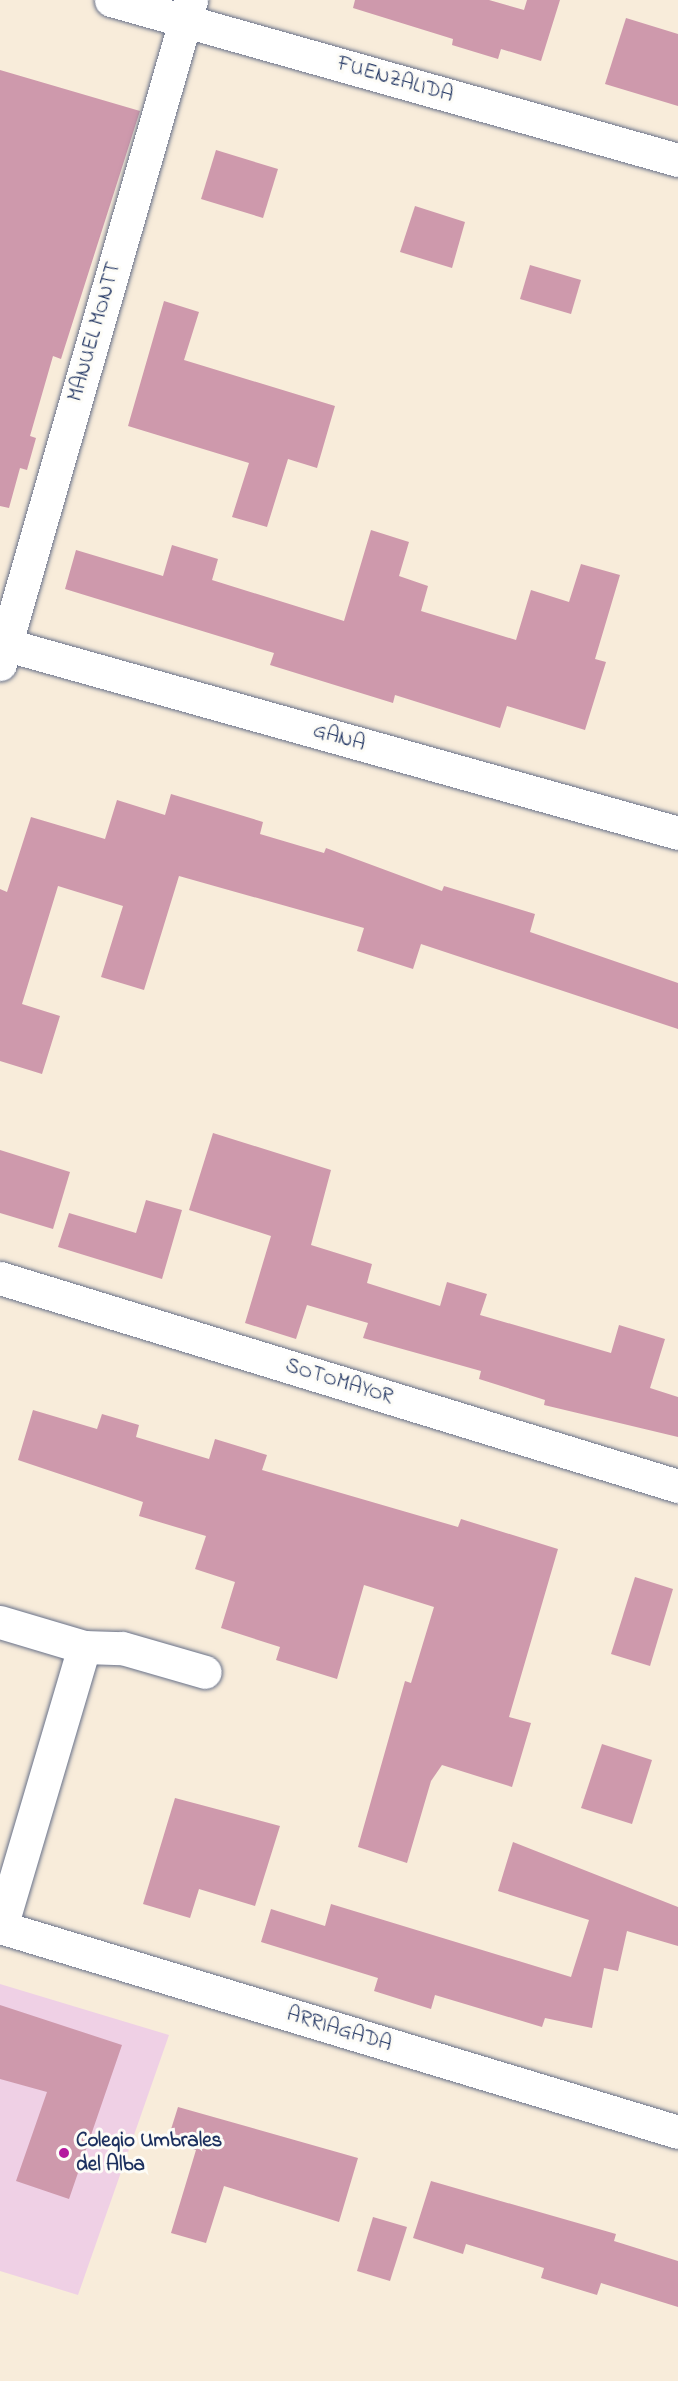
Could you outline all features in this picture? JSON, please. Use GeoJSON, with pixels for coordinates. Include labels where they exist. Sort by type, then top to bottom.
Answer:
{"type":"FeatureCollection","features":[{"type":"Feature","properties":{"kind":"street","name":"FUENZALIDA"},"geometry":{"type":"LineString","coordinates":[[111,0],[188,11],[678,160]]}},
{"type":"Feature","properties":{"kind":"street","name":"MANUEL MONTT"},"geometry":{"type":"LineString","coordinates":[[2,650],[188,11]]}},
{"type":"Feature","properties":{"kind":"street","name":"GANA"},"geometry":{"type":"LineString","coordinates":[[2,650],[678,833]]}},
{"type":"Feature","properties":{"kind":"street","name":"SOTOMAYOR"},"geometry":{"type":"LineString","coordinates":[[0,1278],[678,1486]]}},
{"type":"Feature","properties":{"kind":"street"},"geometry":{"type":"LineString","coordinates":[[0,1622],[84,1647],[122,1648],[205,1672]]}},
{"type":"Feature","properties":{"kind":"street"},"geometry":{"type":"LineString","coordinates":[[0,1927],[84,1647]]}},
{"type":"Feature","properties":{"kind":"street","name":"ARRIAGADA"},"geometry":{"type":"LineString","coordinates":[[0,1927],[678,2132]]}},
{"type":"Feature","properties":{"kind":"shaded area","name":"Colegio Umbrales del Alba"},"geometry":{"type":"Polygon","coordinates":[[[0,1984],[169,2035],[78,2295],[0,2271],[0,1984]]]}},
{"type":"Feature","properties":{"kind":"building"},"geometry":{"type":"Polygon","coordinates":[[[355,0],[489,0],[524,10],[527,0],[560,0],[541,61],[501,49],[498,59],[452,45],[453,39],[353,8],[355,0]]]}},
{"type":"Feature","properties":{"kind":"building"},"geometry":{"type":"Polygon","coordinates":[[[626,18],[678,34],[678,106],[605,84],[626,18]]]}},
{"type":"Feature","properties":{"kind":"building"},"geometry":{"type":"Polygon","coordinates":[[[0,70],[140,111],[61,359],[53,356],[30,436],[36,438],[27,470],[20,468],[9,508],[0,506],[0,70]]]}},
{"type":"Feature","properties":{"kind":"building"},"geometry":{"type":"Polygon","coordinates":[[[216,150],[278,169],[263,218],[201,199],[216,150]]]}},
{"type":"Feature","properties":{"kind":"building"},"geometry":{"type":"Polygon","coordinates":[[[415,206],[465,222],[452,268],[400,252],[415,206]]]}},
{"type":"Feature","properties":{"kind":"building"},"geometry":{"type":"Polygon","coordinates":[[[530,265],[581,280],[571,314],[520,299],[530,265]]]}},
{"type":"Feature","properties":{"kind":"building"},"geometry":{"type":"Polygon","coordinates":[[[164,301],[199,312],[184,360],[335,406],[317,468],[288,459],[267,527],[232,517],[249,463],[128,426],[164,301]]]}},
{"type":"Feature","properties":{"kind":"building"},"geometry":{"type":"Polygon","coordinates":[[[371,530],[409,542],[399,576],[428,586],[421,611],[516,640],[531,590],[569,602],[581,564],[620,575],[595,659],[606,662],[585,730],[507,706],[500,728],[395,695],[393,703],[270,665],[274,653],[65,589],[76,550],[163,576],[172,545],[218,559],[212,580],[344,621],[371,530]]]}},
{"type":"Feature","properties":{"kind":"building"},"geometry":{"type":"Polygon","coordinates":[[[171,794],[263,822],[260,834],[324,853],[326,848],[442,891],[444,886],[535,914],[530,932],[678,983],[678,1029],[421,944],[413,969],[357,951],[364,928],[179,876],[144,990],[101,977],[123,906],[58,886],[22,1004],[60,1016],[42,1074],[0,1061],[0,889],[7,892],[31,817],[105,839],[117,800],[165,815],[171,794]]]}},
{"type":"Feature","properties":{"kind":"building"},"geometry":{"type":"Polygon","coordinates":[[[213,1133],[331,1170],[311,1245],[372,1264],[367,1283],[440,1306],[447,1282],[487,1294],[480,1315],[611,1353],[619,1325],[665,1339],[650,1388],[678,1397],[678,1437],[544,1405],[545,1400],[479,1379],[481,1371],[363,1338],[368,1323],[307,1305],[296,1339],[245,1323],[271,1236],[189,1210],[213,1133]]]}},
{"type":"Feature","properties":{"kind":"building"},"geometry":{"type":"Polygon","coordinates":[[[0,1150],[70,1172],[53,1229],[0,1213],[0,1150]]]}},
{"type":"Feature","properties":{"kind":"building"},"geometry":{"type":"Polygon","coordinates":[[[146,1200],[182,1210],[162,1279],[58,1247],[69,1213],[136,1233],[146,1200]]]}},
{"type":"Feature","properties":{"kind":"building"},"geometry":{"type":"Polygon","coordinates":[[[33,1410],[97,1429],[102,1414],[139,1425],[136,1437],[209,1459],[215,1439],[267,1455],[262,1470],[458,1527],[461,1519],[558,1549],[509,1717],[531,1723],[512,1787],[442,1765],[431,1781],[407,1863],[358,1847],[405,1681],[411,1683],[434,1607],[364,1585],[337,1679],[276,1660],[280,1647],[221,1628],[235,1582],[195,1569],[206,1536],[139,1516],[143,1502],[18,1460],[33,1410]]]}},
{"type":"Feature","properties":{"kind":"building"},"geometry":{"type":"Polygon","coordinates":[[[635,1577],[673,1589],[650,1666],[611,1654],[635,1577]]]}},
{"type":"Feature","properties":{"kind":"building"},"geometry":{"type":"Polygon","coordinates":[[[602,1744],[652,1760],[632,1824],[581,1808],[602,1744]]]}},
{"type":"Feature","properties":{"kind":"building"},"geometry":{"type":"Polygon","coordinates":[[[175,1798],[280,1826],[255,1906],[199,1889],[190,1918],[143,1904],[175,1798]]]}},
{"type":"Feature","properties":{"kind":"building"},"geometry":{"type":"Polygon","coordinates":[[[513,1842],[678,1907],[678,1946],[627,1931],[618,1971],[604,1968],[592,2028],[545,2018],[542,2027],[435,1995],[431,2009],[374,1991],[378,1978],[261,1942],[271,1909],[325,1926],[331,1904],[571,1977],[589,1920],[498,1891],[513,1842]]]}},
{"type":"Feature","properties":{"kind":"building"},"geometry":{"type":"Polygon","coordinates":[[[0,2005],[122,2045],[69,2199],[16,2181],[47,2092],[0,2079],[0,2005]]]}},
{"type":"Feature","properties":{"kind":"building"},"geometry":{"type":"Polygon","coordinates":[[[178,2107],[358,2158],[339,2222],[224,2186],[206,2243],[171,2233],[196,2150],[167,2142],[178,2107]]]}},
{"type":"Feature","properties":{"kind":"building"},"geometry":{"type":"Polygon","coordinates":[[[431,2181],[616,2234],[614,2241],[678,2261],[678,2307],[601,2283],[597,2295],[541,2278],[544,2268],[466,2244],[463,2254],[413,2238],[431,2181]]]}},
{"type":"Feature","properties":{"kind":"building"},"geometry":{"type":"Polygon","coordinates":[[[373,2217],[407,2227],[390,2281],[357,2271],[373,2217]]]}},
{"type":"Feature","properties":{"kind":"place","name":"Colegio Umbrales del Alba"},"geometry":{"type":"Point","coordinates":[64,2153]}}]}
